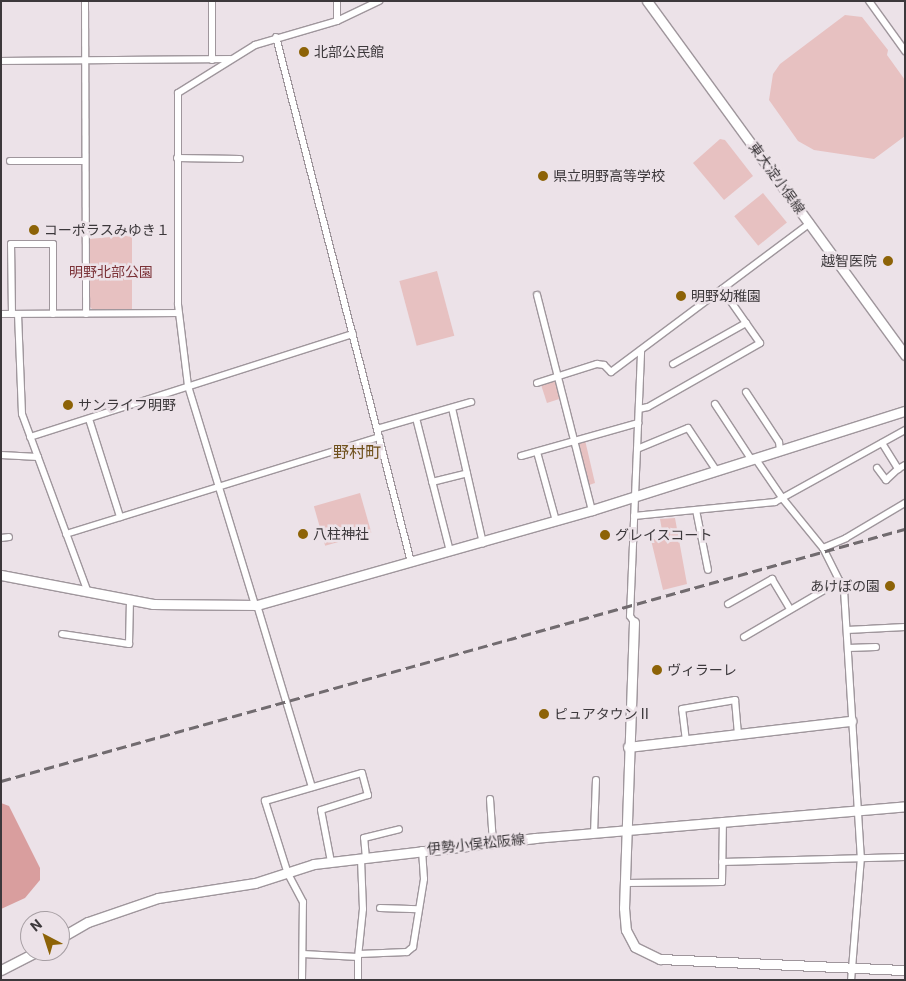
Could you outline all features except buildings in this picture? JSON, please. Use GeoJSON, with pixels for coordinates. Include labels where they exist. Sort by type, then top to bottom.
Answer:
{"type":"FeatureCollection","features":[{"type":"Feature","properties":{"kind":"street"},"geometry":{"type":"LineString","coordinates":[[85,1],[86,314]]}},
{"type":"Feature","properties":{"kind":"street"},"geometry":{"type":"LineString","coordinates":[[212,1],[212,60]]}},
{"type":"Feature","properties":{"kind":"street"},"geometry":{"type":"LineString","coordinates":[[337,1],[337,21]]}},
{"type":"Feature","properties":{"kind":"street"},"geometry":{"type":"LineString","coordinates":[[312,787],[188,386],[178,313],[178,93],[231,59],[276,37],[337,21],[379,1]]}},
{"type":"Feature","properties":{"kind":"street","name":"東大淀小俣線"},"geometry":{"type":"LineString","coordinates":[[648,1],[905,355]]}},
{"type":"Feature","properties":{"kind":"street"},"geometry":{"type":"LineString","coordinates":[[869,1],[905,51]]}},
{"type":"Feature","properties":{"kind":"street"},"geometry":{"type":"LineString","coordinates":[[276,37],[411,562]]}},
{"type":"Feature","properties":{"kind":"street"},"geometry":{"type":"LineString","coordinates":[[1,61],[231,59]]}},
{"type":"Feature","properties":{"kind":"street"},"geometry":{"type":"LineString","coordinates":[[177,158],[240,158]]}},
{"type":"Feature","properties":{"kind":"street"},"geometry":{"type":"LineString","coordinates":[[10,161],[85,161]]}},
{"type":"Feature","properties":{"kind":"street"},"geometry":{"type":"LineString","coordinates":[[537,382],[597,364],[604,365],[611,372],[810,224]]}},
{"type":"Feature","properties":{"kind":"street"},"geometry":{"type":"LineString","coordinates":[[53,314],[53,244],[11,244],[20,402],[30,437],[88,592]]}},
{"type":"Feature","properties":{"kind":"street"},"geometry":{"type":"LineString","coordinates":[[639,408],[648,407],[760,344],[722,289]]}},
{"type":"Feature","properties":{"kind":"street"},"geometry":{"type":"LineString","coordinates":[[536,295],[592,510]]}},
{"type":"Feature","properties":{"kind":"street"},"geometry":{"type":"LineString","coordinates":[[1,314],[178,313]]}},
{"type":"Feature","properties":{"kind":"street"},"geometry":{"type":"LineString","coordinates":[[673,364],[746,323]]}},
{"type":"Feature","properties":{"kind":"street"},"geometry":{"type":"LineString","coordinates":[[30,437],[352,334]]}},
{"type":"Feature","properties":{"kind":"street"},"geometry":{"type":"LineString","coordinates":[[641,350],[630,616],[634,622],[626,831],[625,922],[628,937],[635,947],[653,957],[905,970]]}},
{"type":"Feature","properties":{"kind":"street"},"geometry":{"type":"LineString","coordinates":[[746,392],[779,442],[780,450]]}},
{"type":"Feature","properties":{"kind":"street"},"geometry":{"type":"LineString","coordinates":[[377,429],[470,402]]}},
{"type":"Feature","properties":{"kind":"street"},"geometry":{"type":"LineString","coordinates":[[716,404],[753,459],[823,548],[840,581],[847,630],[851,721],[861,856],[850,966],[851,980]]}},
{"type":"Feature","properties":{"kind":"street"},"geometry":{"type":"LineString","coordinates":[[452,408],[484,543]]}},
{"type":"Feature","properties":{"kind":"street"},"geometry":{"type":"LineString","coordinates":[[1,575],[130,601],[179,605],[256,605],[484,543],[905,411]]}},
{"type":"Feature","properties":{"kind":"street"},"geometry":{"type":"LineString","coordinates":[[416,418],[450,552]]}},
{"type":"Feature","properties":{"kind":"street"},"geometry":{"type":"LineString","coordinates":[[89,419],[120,517]]}},
{"type":"Feature","properties":{"kind":"street"},"geometry":{"type":"LineString","coordinates":[[521,456],[638,423]]}},
{"type":"Feature","properties":{"kind":"street"},"geometry":{"type":"LineString","coordinates":[[637,449],[688,428],[716,470]]}},
{"type":"Feature","properties":{"kind":"street"},"geometry":{"type":"LineString","coordinates":[[634,516],[783,499],[905,430]]}},
{"type":"Feature","properties":{"kind":"street"},"geometry":{"type":"LineString","coordinates":[[66,534],[379,437]]}},
{"type":"Feature","properties":{"kind":"street"},"geometry":{"type":"LineString","coordinates":[[882,443],[898,469]]}},
{"type":"Feature","properties":{"kind":"street"},"geometry":{"type":"LineString","coordinates":[[537,452],[556,521]]}},
{"type":"Feature","properties":{"kind":"street"},"geometry":{"type":"LineString","coordinates":[[1,455],[38,457]]}},
{"type":"Feature","properties":{"kind":"street"},"geometry":{"type":"LineString","coordinates":[[877,468],[886,480],[905,465]]}},
{"type":"Feature","properties":{"kind":"street"},"geometry":{"type":"LineString","coordinates":[[432,482],[466,473]]}},
{"type":"Feature","properties":{"kind":"street"},"geometry":{"type":"LineString","coordinates":[[823,548],[846,538],[905,503]]}},
{"type":"Feature","properties":{"kind":"street"},"geometry":{"type":"LineString","coordinates":[[696,510],[708,570]]}},
{"type":"Feature","properties":{"kind":"street"},"geometry":{"type":"LineString","coordinates":[[1,538],[9,537]]}},
{"type":"Feature","properties":{"kind":"street"},"geometry":{"type":"LineString","coordinates":[[728,604],[772,579],[790,609]]}},
{"type":"Feature","properties":{"kind":"street"},"geometry":{"type":"LineString","coordinates":[[744,637],[840,581]]}},
{"type":"Feature","properties":{"kind":"street"},"geometry":{"type":"LineString","coordinates":[[62,634],[129,644],[130,601]]}},
{"type":"Feature","properties":{"kind":"street"},"geometry":{"type":"LineString","coordinates":[[847,630],[905,627]]}},
{"type":"Feature","properties":{"kind":"street"},"geometry":{"type":"LineString","coordinates":[[848,648],[876,648]]}},
{"type":"Feature","properties":{"kind":"street"},"geometry":{"type":"LineString","coordinates":[[686,741],[682,710],[735,700],[738,733]]}},
{"type":"Feature","properties":{"kind":"street"},"geometry":{"type":"LineString","coordinates":[[628,747],[851,721]]}},
{"type":"Feature","properties":{"kind":"street"},"geometry":{"type":"LineString","coordinates":[[302,980],[304,902],[288,874],[265,800],[362,773],[368,795],[321,810],[331,862]]}},
{"type":"Feature","properties":{"kind":"street"},"geometry":{"type":"LineString","coordinates":[[594,834],[596,780]]}},
{"type":"Feature","properties":{"kind":"street"},"geometry":{"type":"LineString","coordinates":[[490,799],[493,843]]}},
{"type":"Feature","properties":{"kind":"street","name":"伊勢小俣松阪線"},"geometry":{"type":"LineString","coordinates":[[70,932],[88,922],[158,898],[255,883],[331,862],[493,843],[905,806]]}},
{"type":"Feature","properties":{"kind":"street"},"geometry":{"type":"LineString","coordinates":[[626,882],[722,882],[723,821]]}},
{"type":"Feature","properties":{"kind":"street"},"geometry":{"type":"LineString","coordinates":[[358,980],[363,909],[364,838],[399,829]]}},
{"type":"Feature","properties":{"kind":"street"},"geometry":{"type":"LineString","coordinates":[[303,954],[359,956],[407,952],[413,947],[424,879],[422,850]]}},
{"type":"Feature","properties":{"kind":"street"},"geometry":{"type":"LineString","coordinates":[[722,862],[861,856],[905,857]]}},
{"type":"Feature","properties":{"kind":"street"},"geometry":{"type":"LineString","coordinates":[[380,908],[418,909]]}},
{"type":"Feature","properties":{"kind":"street"},"geometry":{"type":"LineString","coordinates":[[1,970],[20,960]]}},
{"type":"Feature","properties":{"kind":"green space"},"geometry":{"type":"Polygon","coordinates":[[[845,15],[862,17],[888,50],[887,55],[905,80],[905,136],[874,159],[814,150],[798,141],[769,100],[773,74],[780,64],[845,15]]]}},
{"type":"Feature","properties":{"kind":"green space"},"geometry":{"type":"Polygon","coordinates":[[[720,139],[725,140],[753,176],[724,200],[693,163],[720,139]]]}},
{"type":"Feature","properties":{"kind":"green space"},"geometry":{"type":"Polygon","coordinates":[[[763,193],[787,223],[758,246],[734,216],[763,193]]]}},
{"type":"Feature","properties":{"kind":"green space","name":"明野北部公園"},"geometry":{"type":"Polygon","coordinates":[[[132,235],[132,311],[93,310],[89,306],[89,239],[132,235]]]}},
{"type":"Feature","properties":{"kind":"green space"},"geometry":{"type":"Polygon","coordinates":[[[437,271],[454,336],[417,346],[399,281],[437,271]]]}},
{"type":"Feature","properties":{"kind":"green space"},"geometry":{"type":"Polygon","coordinates":[[[556,379],[562,398],[547,403],[541,384],[556,379]]]}},
{"type":"Feature","properties":{"kind":"green space"},"geometry":{"type":"Polygon","coordinates":[[[585,440],[595,483],[589,485],[578,442],[585,440]]]}},
{"type":"Feature","properties":{"kind":"green space"},"geometry":{"type":"Polygon","coordinates":[[[360,493],[371,532],[325,546],[314,506],[360,493]]]}},
{"type":"Feature","properties":{"kind":"green space"},"geometry":{"type":"Polygon","coordinates":[[[675,518],[687,584],[663,590],[651,540],[663,536],[660,519],[675,518]]]}},
{"type":"Feature","properties":{"kind":"shaded area"},"geometry":{"type":"Polygon","coordinates":[[[1,803],[9,806],[40,868],[40,880],[25,898],[1,909],[1,803]]]}},
{"type":"Feature","properties":{"kind":"railway"},"geometry":{"type":"LineString","coordinates":[[1,781],[905,529]]}},
{"type":"Feature","properties":{"kind":"place","name":"北部公民館"},"geometry":{"type":"Point","coordinates":[304,52]}},
{"type":"Feature","properties":{"kind":"place","name":"県立明野高等学校"},"geometry":{"type":"Point","coordinates":[543,176]}},
{"type":"Feature","properties":{"kind":"place","name":"コーポラスみゆき１"},"geometry":{"type":"Point","coordinates":[34,230]}},
{"type":"Feature","properties":{"kind":"place","name":"越智医院"},"geometry":{"type":"Point","coordinates":[888,261]}},
{"type":"Feature","properties":{"kind":"place","name":"明野幼稚園"},"geometry":{"type":"Point","coordinates":[681,296]}},
{"type":"Feature","properties":{"kind":"place","name":"サンライフ明野"},"geometry":{"type":"Point","coordinates":[68,405]}},
{"type":"Feature","properties":{"kind":"place","name":"八柱神社"},"geometry":{"type":"Point","coordinates":[303,534]}},
{"type":"Feature","properties":{"kind":"place","name":"グレイスコート"},"geometry":{"type":"Point","coordinates":[605,535]}},
{"type":"Feature","properties":{"kind":"place","name":"あけぼの園"},"geometry":{"type":"Point","coordinates":[890,586]}},
{"type":"Feature","properties":{"kind":"place","name":"ヴィラーレ"},"geometry":{"type":"Point","coordinates":[657,670]}},
{"type":"Feature","properties":{"kind":"place","name":"ピュアタウンⅡ"},"geometry":{"type":"Point","coordinates":[544,714]}},
{"type":"Feature","properties":{"kind":"district","name":"野村町"},"geometry":{"type":"Point","coordinates":[357,453]}}]}
